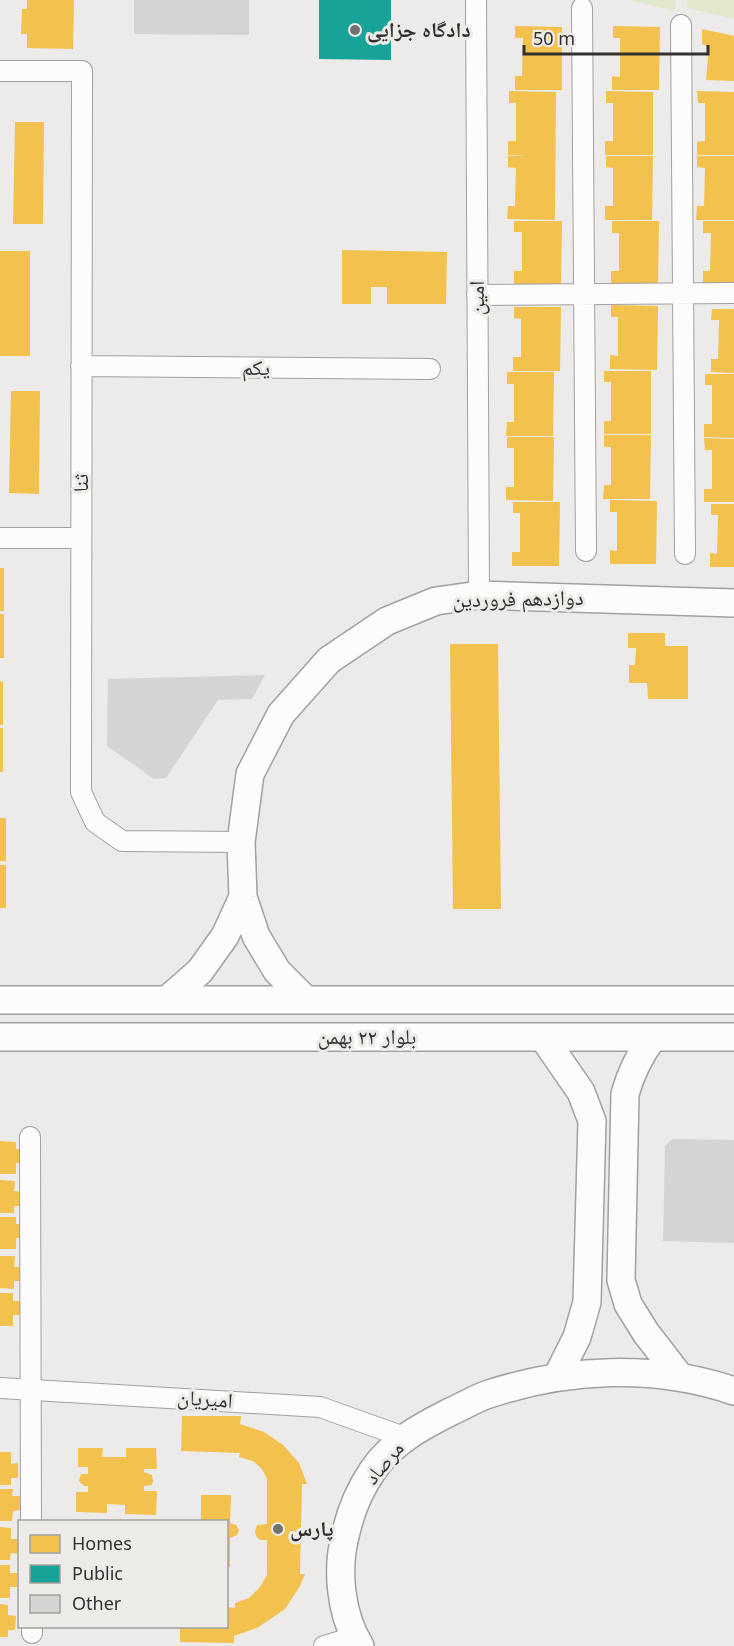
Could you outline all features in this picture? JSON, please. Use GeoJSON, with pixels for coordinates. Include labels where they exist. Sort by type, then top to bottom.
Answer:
{"type":"FeatureCollection","features":[{"type":"Feature","properties":{"kind":"street","name":"امین"},"geometry":{"type":"LineString","coordinates":[[476,0],[479,595]]}},
{"type":"Feature","properties":{"kind":"street"},"geometry":{"type":"LineString","coordinates":[[582,8],[586,551]]}},
{"type":"Feature","properties":{"kind":"street"},"geometry":{"type":"LineString","coordinates":[[681,25],[685,554]]}},
{"type":"Feature","properties":{"kind":"street","name":"ثنا"},"geometry":{"type":"LineString","coordinates":[[0,71],[82,71],[81,792],[95,822],[122,840],[241,842]]}},
{"type":"Feature","properties":{"kind":"street"},"geometry":{"type":"LineString","coordinates":[[477,295],[734,293]]}},
{"type":"Feature","properties":{"kind":"street","name":"یکم"},"geometry":{"type":"LineString","coordinates":[[81,366],[430,369]]}},
{"type":"Feature","properties":{"kind":"street"},"geometry":{"type":"LineString","coordinates":[[0,538],[81,538]]}},
{"type":"Feature","properties":{"kind":"street","name":"دوازدهم فروردین"},"geometry":{"type":"LineString","coordinates":[[243,897],[241,842],[250,774],[281,714],[329,660],[387,621],[436,601],[479,595],[734,603]]}},
{"type":"Feature","properties":{"kind":"street"},"geometry":{"type":"LineString","coordinates":[[167,1000],[200,971],[225,936],[243,897]]}},
{"type":"Feature","properties":{"kind":"street"},"geometry":{"type":"LineString","coordinates":[[243,897],[256,936],[278,971],[306,1000]]}},
{"type":"Feature","properties":{"kind":"street","name":"بلوار ۲۲ بهمن"},"geometry":{"type":"LineString","coordinates":[[0,1000],[734,1000]]}},
{"type":"Feature","properties":{"kind":"street","name":"بلوار ۲۲ بهمن"},"geometry":{"type":"LineString","coordinates":[[0,1036],[734,1037]]}},
{"type":"Feature","properties":{"kind":"street"},"geometry":{"type":"LineString","coordinates":[[543,1037],[581,1092],[592,1121],[587,1302],[577,1337],[557,1377]]}},
{"type":"Feature","properties":{"kind":"street"},"geometry":{"type":"LineString","coordinates":[[653,1037],[640,1054],[630,1074],[625,1094],[621,1280],[628,1304],[646,1333],[680,1377]]}},
{"type":"Feature","properties":{"kind":"street"},"geometry":{"type":"LineString","coordinates":[[30,1137],[31,1520]]}},
{"type":"Feature","properties":{"kind":"street"},"geometry":{"type":"LineString","coordinates":[[589,1233],[621,1234]]}},
{"type":"Feature","properties":{"kind":"street","name":"مرصاد"},"geometry":{"type":"LineString","coordinates":[[357,1642],[342,1595],[341,1551],[352,1508],[373,1469],[404,1437],[423,1425],[488,1395],[557,1377],[619,1372],[680,1377],[734,1391]]}},
{"type":"Feature","properties":{"kind":"street","name":"امیریان"},"geometry":{"type":"LineString","coordinates":[[0,1388],[31,1388],[321,1407],[404,1437]]}},
{"type":"Feature","properties":{"kind":"street"},"geometry":{"type":"LineString","coordinates":[[324,1646],[357,1642]]}},
{"type":"Feature","properties":{"kind":"green space"},"geometry":{"type":"Polygon","coordinates":[[[630,0],[676,0],[675,11],[630,0]]]}},
{"type":"Feature","properties":{"kind":"green space"},"geometry":{"type":"Polygon","coordinates":[[[688,0],[734,0],[734,19],[687,8],[688,0]]]}},
{"type":"Feature","properties":{"kind":"building: Homes"},"geometry":{"type":"Polygon","coordinates":[[[27,0],[74,0],[73,49],[27,48],[27,34],[21,34],[22,9],[27,9],[27,0]]]}},
{"type":"Feature","properties":{"kind":"building: Homes"},"geometry":{"type":"Polygon","coordinates":[[[515,26],[562,27],[562,90],[515,90],[515,76],[522,76],[523,38],[515,38],[515,26]]]}},
{"type":"Feature","properties":{"kind":"building: Homes"},"geometry":{"type":"Polygon","coordinates":[[[613,26],[660,27],[659,90],[612,90],[612,76],[620,77],[620,38],[613,38],[613,26]]]}},
{"type":"Feature","properties":{"kind":"building: Homes"},"geometry":{"type":"Polygon","coordinates":[[[702,29],[734,36],[734,81],[706,80],[709,47],[702,44],[702,29]]]}},
{"type":"Feature","properties":{"kind":"building: Homes"},"geometry":{"type":"Polygon","coordinates":[[[509,91],[556,92],[555,220],[507,219],[508,206],[515,206],[516,168],[508,167],[508,156],[528,156],[508,155],[508,141],[516,141],[516,103],[509,103],[509,91]]]}},
{"type":"Feature","properties":{"kind":"building: Homes"},"geometry":{"type":"Polygon","coordinates":[[[606,91],[653,92],[653,155],[605,155],[605,141],[613,141],[613,103],[606,103],[606,91]]]}},
{"type":"Feature","properties":{"kind":"building: Homes"},"geometry":{"type":"Polygon","coordinates":[[[697,91],[734,92],[734,155],[697,155],[697,142],[705,141],[705,103],[698,103],[697,91]]]}},
{"type":"Feature","properties":{"kind":"building: Homes"},"geometry":{"type":"Polygon","coordinates":[[[15,122],[44,122],[43,224],[13,224],[15,122]]]}},
{"type":"Feature","properties":{"kind":"building: Homes"},"geometry":{"type":"Polygon","coordinates":[[[606,156],[653,156],[652,220],[605,220],[605,206],[613,206],[613,168],[606,167],[606,156]]]}},
{"type":"Feature","properties":{"kind":"building: Homes"},"geometry":{"type":"Polygon","coordinates":[[[697,156],[734,156],[734,220],[696,220],[697,206],[704,206],[705,168],[697,167],[697,156]]]}},
{"type":"Feature","properties":{"kind":"building: Homes"},"geometry":{"type":"Polygon","coordinates":[[[514,221],[562,221],[561,285],[514,284],[514,271],[522,271],[522,232],[514,232],[514,221]]]}},
{"type":"Feature","properties":{"kind":"building: Homes"},"geometry":{"type":"Polygon","coordinates":[[[612,221],[659,221],[658,285],[611,284],[611,271],[619,271],[619,233],[612,233],[612,221]]]}},
{"type":"Feature","properties":{"kind":"building: Homes"},"geometry":{"type":"Polygon","coordinates":[[[703,221],[734,221],[734,285],[703,285],[703,271],[710,271],[711,233],[703,233],[703,221]]]}},
{"type":"Feature","properties":{"kind":"building: Homes"},"geometry":{"type":"Polygon","coordinates":[[[342,250],[447,252],[446,304],[387,304],[387,287],[371,287],[371,304],[342,304],[342,250]]]}},
{"type":"Feature","properties":{"kind":"building: Homes"},"geometry":{"type":"Polygon","coordinates":[[[0,251],[30,251],[30,356],[0,356],[0,251]]]}},
{"type":"Feature","properties":{"kind":"building: Homes"},"geometry":{"type":"Polygon","coordinates":[[[611,305],[658,306],[657,370],[610,369],[610,355],[618,356],[618,317],[611,317],[611,305]]]}},
{"type":"Feature","properties":{"kind":"building: Homes"},"geometry":{"type":"Polygon","coordinates":[[[514,307],[561,307],[560,371],[513,371],[513,357],[521,357],[521,319],[514,318],[514,307]]]}},
{"type":"Feature","properties":{"kind":"building: Homes"},"geometry":{"type":"Polygon","coordinates":[[[712,309],[734,309],[734,373],[711,372],[711,359],[718,359],[719,320],[711,320],[712,309]]]}},
{"type":"Feature","properties":{"kind":"building: Homes"},"geometry":{"type":"Polygon","coordinates":[[[604,371],[651,371],[651,434],[604,434],[604,421],[611,421],[611,382],[604,382],[604,371]]]}},
{"type":"Feature","properties":{"kind":"building: Homes"},"geometry":{"type":"Polygon","coordinates":[[[507,372],[554,372],[553,436],[506,436],[507,422],[514,422],[514,384],[507,384],[507,372]]]}},
{"type":"Feature","properties":{"kind":"building: Homes"},"geometry":{"type":"Polygon","coordinates":[[[705,374],[734,374],[734,438],[704,437],[704,424],[712,424],[712,385],[705,385],[705,374]]]}},
{"type":"Feature","properties":{"kind":"building: Homes"},"geometry":{"type":"Polygon","coordinates":[[[11,391],[40,391],[39,494],[9,493],[11,391]]]}},
{"type":"Feature","properties":{"kind":"building: Homes"},"geometry":{"type":"Polygon","coordinates":[[[604,435],[651,435],[650,499],[603,499],[604,485],[611,485],[611,447],[604,447],[604,435]]]}},
{"type":"Feature","properties":{"kind":"building: Homes"},"geometry":{"type":"Polygon","coordinates":[[[507,437],[554,437],[553,501],[506,500],[506,487],[514,487],[514,448],[507,448],[507,437]]]}},
{"type":"Feature","properties":{"kind":"building: Homes"},"geometry":{"type":"Polygon","coordinates":[[[704,438],[734,439],[734,502],[704,502],[704,489],[712,489],[712,450],[705,450],[704,438]]]}},
{"type":"Feature","properties":{"kind":"building: Homes"},"geometry":{"type":"Polygon","coordinates":[[[610,500],[657,501],[656,564],[610,564],[610,550],[617,551],[617,512],[610,512],[610,500]]]}},
{"type":"Feature","properties":{"kind":"building: Homes"},"geometry":{"type":"Polygon","coordinates":[[[513,502],[560,502],[559,566],[512,566],[512,552],[520,552],[520,513],[513,513],[513,502]]]}},
{"type":"Feature","properties":{"kind":"building: Homes"},"geometry":{"type":"Polygon","coordinates":[[[711,504],[734,504],[734,567],[710,567],[710,553],[717,554],[718,515],[711,515],[711,504]]]}},
{"type":"Feature","properties":{"kind":"building: Homes"},"geometry":{"type":"Polygon","coordinates":[[[0,568],[4,568],[4,611],[0,611],[0,568]]]}},
{"type":"Feature","properties":{"kind":"building: Homes"},"geometry":{"type":"Polygon","coordinates":[[[0,614],[4,614],[4,658],[0,658],[0,614]]]}},
{"type":"Feature","properties":{"kind":"building: Homes"},"geometry":{"type":"Polygon","coordinates":[[[628,633],[665,633],[665,646],[688,646],[688,699],[648,699],[647,683],[629,683],[629,665],[635,665],[636,648],[628,648],[628,633]]]}},
{"type":"Feature","properties":{"kind":"building: Homes"},"geometry":{"type":"Polygon","coordinates":[[[450,644],[498,644],[501,909],[453,909],[450,644]]]}},
{"type":"Feature","properties":{"kind":"building: Homes"},"geometry":{"type":"Polygon","coordinates":[[[0,681],[3,682],[3,725],[0,725],[0,681]]]}},
{"type":"Feature","properties":{"kind":"building: Homes"},"geometry":{"type":"Polygon","coordinates":[[[0,728],[3,728],[3,772],[0,772],[0,728]]]}},
{"type":"Feature","properties":{"kind":"building: Homes"},"geometry":{"type":"Polygon","coordinates":[[[0,818],[6,818],[6,861],[0,861],[0,818]]]}},
{"type":"Feature","properties":{"kind":"building: Homes"},"geometry":{"type":"Polygon","coordinates":[[[0,865],[6,865],[6,908],[0,908],[0,865]]]}},
{"type":"Feature","properties":{"kind":"building: Homes"},"geometry":{"type":"Polygon","coordinates":[[[0,1141],[16,1142],[16,1149],[23,1149],[23,1163],[16,1163],[16,1174],[0,1174],[0,1141]]]}},
{"type":"Feature","properties":{"kind":"building: Homes"},"geometry":{"type":"Polygon","coordinates":[[[0,1180],[15,1181],[14,1191],[22,1192],[22,1206],[14,1206],[14,1213],[0,1213],[0,1180]]]}},
{"type":"Feature","properties":{"kind":"building: Homes"},"geometry":{"type":"Polygon","coordinates":[[[0,1217],[16,1217],[16,1224],[23,1224],[23,1238],[16,1238],[16,1249],[0,1249],[0,1217]]]}},
{"type":"Feature","properties":{"kind":"building: Homes"},"geometry":{"type":"Polygon","coordinates":[[[0,1256],[15,1256],[14,1267],[22,1267],[21,1281],[14,1281],[14,1289],[0,1288],[0,1256]]]}},
{"type":"Feature","properties":{"kind":"building: Homes"},"geometry":{"type":"Polygon","coordinates":[[[0,1293],[13,1293],[13,1301],[21,1301],[20,1315],[13,1315],[13,1326],[0,1326],[0,1293]]]}},
{"type":"Feature","properties":{"kind":"building: Homes","name":"پارس"},"geometry":{"type":"Polygon","coordinates":[[[182,1416],[241,1416],[240,1424],[264,1432],[283,1445],[299,1463],[307,1484],[302,1484],[300,1574],[305,1574],[300,1586],[285,1609],[257,1628],[234,1636],[234,1643],[180,1642],[180,1628],[228,1628],[228,1607],[235,1608],[235,1603],[249,1598],[260,1587],[267,1575],[267,1540],[260,1540],[255,1531],[257,1525],[267,1524],[267,1479],[262,1469],[253,1461],[239,1457],[240,1453],[181,1451],[182,1416]]]}},
{"type":"Feature","properties":{"kind":"building: Homes"},"geometry":{"type":"Polygon","coordinates":[[[78,1448],[103,1448],[102,1457],[126,1457],[126,1448],[156,1448],[157,1469],[144,1469],[144,1472],[152,1475],[153,1481],[152,1485],[144,1486],[144,1491],[157,1491],[156,1515],[125,1514],[125,1505],[107,1504],[107,1513],[76,1512],[76,1492],[88,1492],[88,1486],[84,1486],[79,1481],[81,1474],[88,1474],[88,1467],[78,1467],[78,1448]]]}},
{"type":"Feature","properties":{"kind":"building: Homes"},"geometry":{"type":"Polygon","coordinates":[[[0,1452],[11,1452],[11,1464],[18,1463],[18,1478],[11,1478],[11,1485],[0,1485],[0,1452]]]}},
{"type":"Feature","properties":{"kind":"building: Homes"},"geometry":{"type":"Polygon","coordinates":[[[0,1489],[13,1489],[12,1496],[20,1496],[20,1510],[13,1511],[12,1521],[0,1521],[0,1489]]]}},
{"type":"Feature","properties":{"kind":"building: Homes"},"geometry":{"type":"Polygon","coordinates":[[[201,1495],[231,1495],[230,1523],[236,1525],[239,1530],[237,1535],[230,1538],[230,1567],[228,1567],[228,1520],[201,1520],[201,1495]]]}},
{"type":"Feature","properties":{"kind":"building: Homes"},"geometry":{"type":"Polygon","coordinates":[[[0,1527],[11,1528],[11,1539],[18,1539],[18,1554],[11,1553],[10,1560],[0,1560],[0,1527]]]}},
{"type":"Feature","properties":{"kind":"building: Homes"},"geometry":{"type":"Polygon","coordinates":[[[0,1565],[10,1565],[10,1573],[17,1573],[17,1587],[10,1587],[10,1598],[0,1598],[0,1565]]]}},
{"type":"Feature","properties":{"kind":"building: Homes"},"geometry":{"type":"Polygon","coordinates":[[[0,1604],[8,1605],[8,1615],[16,1616],[15,1630],[8,1630],[8,1637],[0,1637],[0,1604]]]}},
{"type":"Feature","properties":{"kind":"building: Public","name":"دادگاه جزایی"},"geometry":{"type":"Polygon","coordinates":[[[319,0],[391,0],[391,60],[319,59],[319,0]]]}},
{"type":"Feature","properties":{"kind":"building: Other"},"geometry":{"type":"Polygon","coordinates":[[[134,0],[249,0],[249,35],[134,34],[134,0]]]}},
{"type":"Feature","properties":{"kind":"building: Other"},"geometry":{"type":"Polygon","coordinates":[[[265,675],[252,699],[218,700],[166,778],[154,779],[107,746],[108,679],[265,675]]]}},
{"type":"Feature","properties":{"kind":"building: Other"},"geometry":{"type":"Polygon","coordinates":[[[672,1139],[734,1140],[734,1243],[663,1241],[665,1146],[672,1139]]]}},
{"type":"Feature","properties":{"kind":"place","name":"دادگاه جزایی"},"geometry":{"type":"Point","coordinates":[355,30]}},
{"type":"Feature","properties":{"kind":"place","name":"پارس"},"geometry":{"type":"Point","coordinates":[278,1529]}}]}
